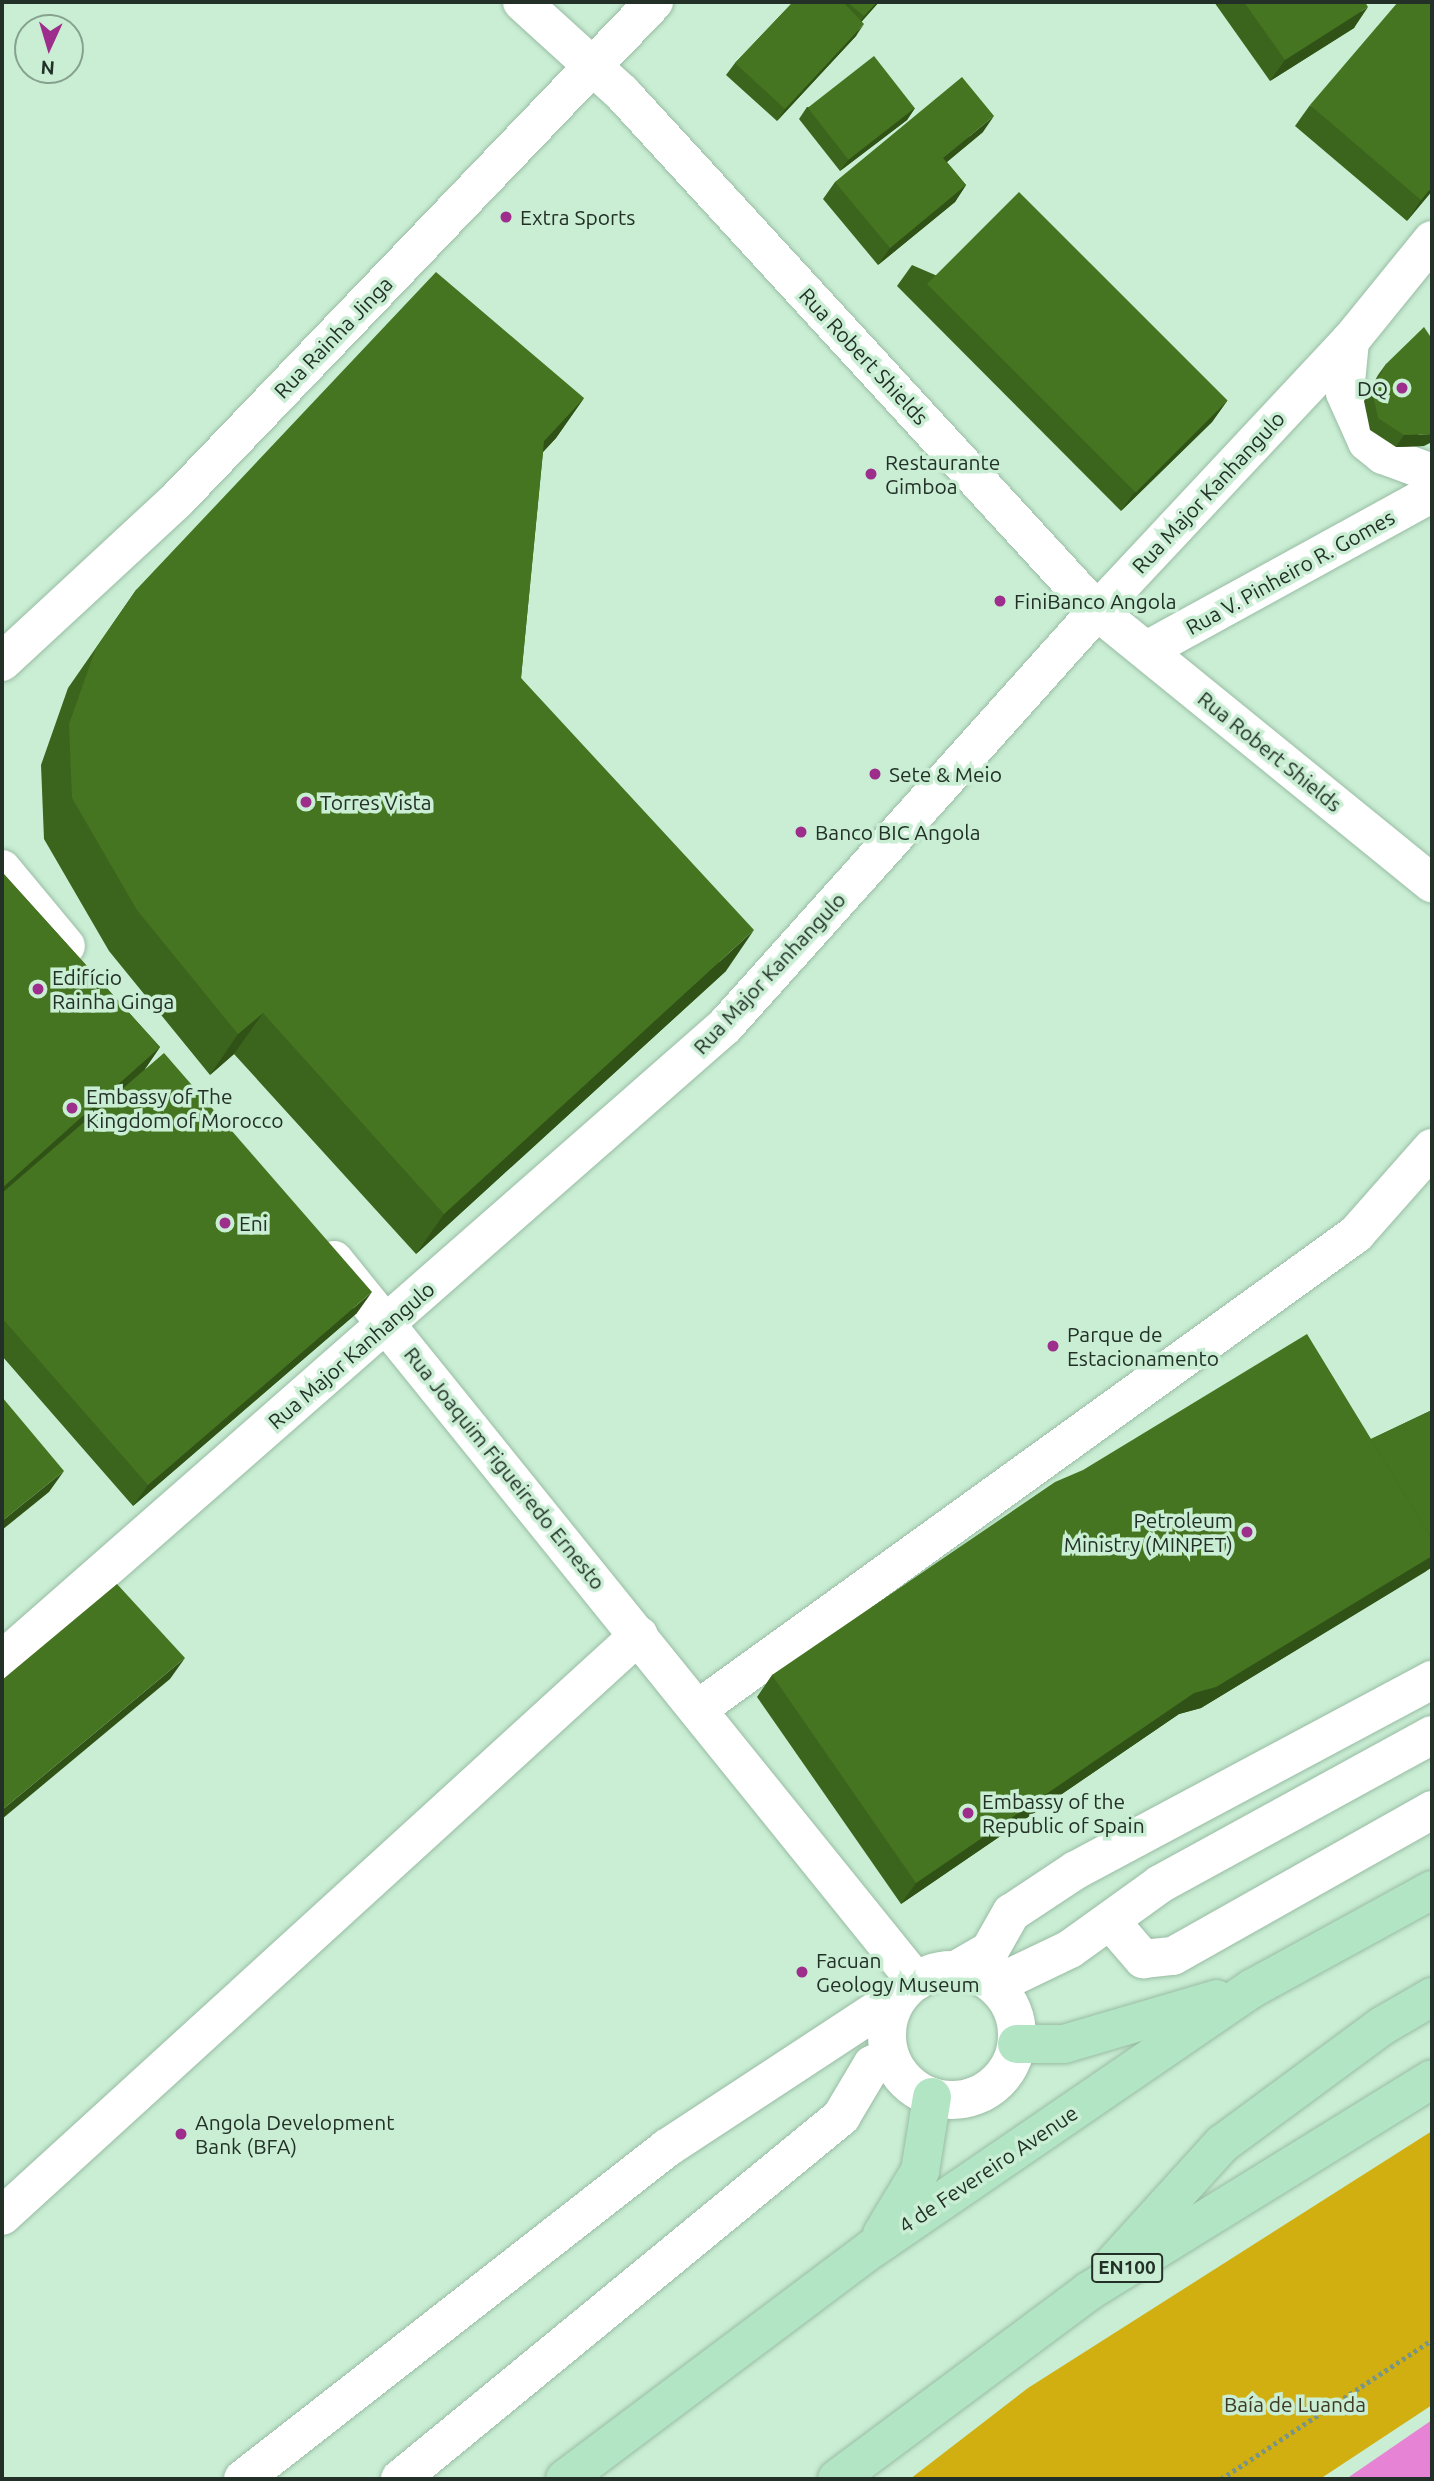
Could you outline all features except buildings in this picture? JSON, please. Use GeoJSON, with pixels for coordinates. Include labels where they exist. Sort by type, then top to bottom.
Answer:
{"type":"FeatureCollection","features":[{"type":"Feature","properties":{"kind":"main road","name":"4 de Fevereiro Avenue"},"geometry":{"type":"LineString","coordinates":[[565,2479],[873,2248],[1253,1988],[1432,1890]]}},
{"type":"Feature","properties":{"kind":"main road"},"geometry":{"type":"LineString","coordinates":[[1017,2044],[1064,2044],[1253,1988]]}},
{"type":"Feature","properties":{"kind":"main road","name":"EN100"},"geometry":{"type":"LineString","coordinates":[[1089,2291],[1222,2144],[1382,2026],[1432,1997]]}},
{"type":"Feature","properties":{"kind":"main road","name":"EN100"},"geometry":{"type":"LineString","coordinates":[[837,2479],[1089,2291],[1432,2079]]}},
{"type":"Feature","properties":{"kind":"main road"},"geometry":{"type":"LineString","coordinates":[[873,2248],[920,2171],[932,2097]]}},
{"type":"Feature","properties":{"kind":"street","name":"Rua Robert Shields"},"geometry":{"type":"LineString","coordinates":[[522,2],[590,68],[622,93],[1097,611],[1432,883]]}},
{"type":"Feature","properties":{"kind":"street","name":"Rua Rainha Jinga"},"geometry":{"type":"LineString","coordinates":[[2,662],[176,501],[654,2]]}},
{"type":"Feature","properties":{"kind":"street","name":"Rua Major Kanhangulo"},"geometry":{"type":"LineString","coordinates":[[2,1660],[725,1026],[1097,611],[1350,341],[1432,240]]}},
{"type":"Feature","properties":{"kind":"street"},"geometry":{"type":"LineString","coordinates":[[1350,341],[1345,393],[1367,442],[1383,455],[1432,472]]}},
{"type":"Feature","properties":{"kind":"street","name":"Rua V. Pinheiro R. Gomes"},"geometry":{"type":"LineString","coordinates":[[1147,650],[1432,493]]}},
{"type":"Feature","properties":{"kind":"street"},"geometry":{"type":"LineString","coordinates":[[2,869],[88,973]]}},
{"type":"Feature","properties":{"kind":"street"},"geometry":{"type":"LineString","coordinates":[[698,1709],[1356,1234],[1432,1148]]}},
{"type":"Feature","properties":{"kind":"street","name":"Rua Joaquim Figueiredo Ernesto"},"geometry":{"type":"LineString","coordinates":[[307,1230],[388,1322],[698,1709],[908,1988]]}},
{"type":"Feature","properties":{"kind":"street"},"geometry":{"type":"LineString","coordinates":[[2,2216],[639,1635]]}},
{"type":"Feature","properties":{"kind":"street"},"geometry":{"type":"LineString","coordinates":[[243,2479],[667,2148],[908,1988],[956,1970],[990,1950],[1011,1913],[1076,1870],[1432,1680]]}},
{"type":"Feature","properties":{"kind":"street"},"geometry":{"type":"LineString","coordinates":[[995,1985],[1070,1950],[1112,1923],[1160,1884],[1432,1735]]}},
{"type":"Feature","properties":{"kind":"street"},"geometry":{"type":"LineString","coordinates":[[1112,1923],[1143,1959],[1173,1956],[1432,1810]]}},
{"type":"Feature","properties":{"kind":"street"},"geometry":{"type":"LineString","coordinates":[[908,1988],[887,2035],[890,2056],[900,2074],[932,2097],[955,2100],[977,2095],[997,2083],[1011,2064],[1017,2044],[1017,2022],[1008,2000],[995,1985],[977,1974],[956,1970]]}},
{"type":"Feature","properties":{"kind":"street"},"geometry":{"type":"LineString","coordinates":[[400,2479],[841,2117],[872,2065],[890,2056]]}},
{"type":"Feature","properties":{"kind":"path"},"geometry":{"type":"LineString","coordinates":[[1221,2479],[1432,2340]]}},
{"type":"Feature","properties":{"kind":"green space","name":"Baía de Luanda"},"geometry":{"type":"Polygon","coordinates":[[[1432,2131],[1432,2405],[1320,2479],[910,2479],[1028,2388],[1432,2131]]]}},
{"type":"Feature","properties":{"kind":"shaded area"},"geometry":{"type":"Polygon","coordinates":[[[1432,2420],[1432,2479],[1346,2479],[1432,2420]]]}},
{"type":"Feature","properties":{"kind":"place","name":"Extra Sports"},"geometry":{"type":"Point","coordinates":[506,217]}},
{"type":"Feature","properties":{"kind":"place","name":"DQ"},"geometry":{"type":"Point","coordinates":[1402,388]}},
{"type":"Feature","properties":{"kind":"place","name":"Restaurante Gimboa"},"geometry":{"type":"Point","coordinates":[871,474]}},
{"type":"Feature","properties":{"kind":"place","name":"FiniBanco Angola"},"geometry":{"type":"Point","coordinates":[1000,601]}},
{"type":"Feature","properties":{"kind":"place","name":"Sete & Meio"},"geometry":{"type":"Point","coordinates":[875,774]}},
{"type":"Feature","properties":{"kind":"place","name":"Torres Vista"},"geometry":{"type":"Point","coordinates":[306,802]}},
{"type":"Feature","properties":{"kind":"place","name":"Banco BIC Angola"},"geometry":{"type":"Point","coordinates":[801,832]}},
{"type":"Feature","properties":{"kind":"place","name":"Edifício Rainha Ginga"},"geometry":{"type":"Point","coordinates":[38,989]}},
{"type":"Feature","properties":{"kind":"place","name":"Embassy of The Kingdom of Morocco"},"geometry":{"type":"Point","coordinates":[72,1108]}},
{"type":"Feature","properties":{"kind":"place","name":"Eni"},"geometry":{"type":"Point","coordinates":[225,1223]}},
{"type":"Feature","properties":{"kind":"place","name":"Parque de Estacionamento"},"geometry":{"type":"Point","coordinates":[1053,1346]}},
{"type":"Feature","properties":{"kind":"place","name":"Petroleum Ministry (MINPET)"},"geometry":{"type":"Point","coordinates":[1247,1532]}},
{"type":"Feature","properties":{"kind":"place","name":"Embassy of the Republic of Spain"},"geometry":{"type":"Point","coordinates":[968,1813]}},
{"type":"Feature","properties":{"kind":"place","name":"Facuan Geology Museum"},"geometry":{"type":"Point","coordinates":[802,1972]}},
{"type":"Feature","properties":{"kind":"place","name":"Angola Development Bank (BFA)"},"geometry":{"type":"Point","coordinates":[181,2134]}}]}
